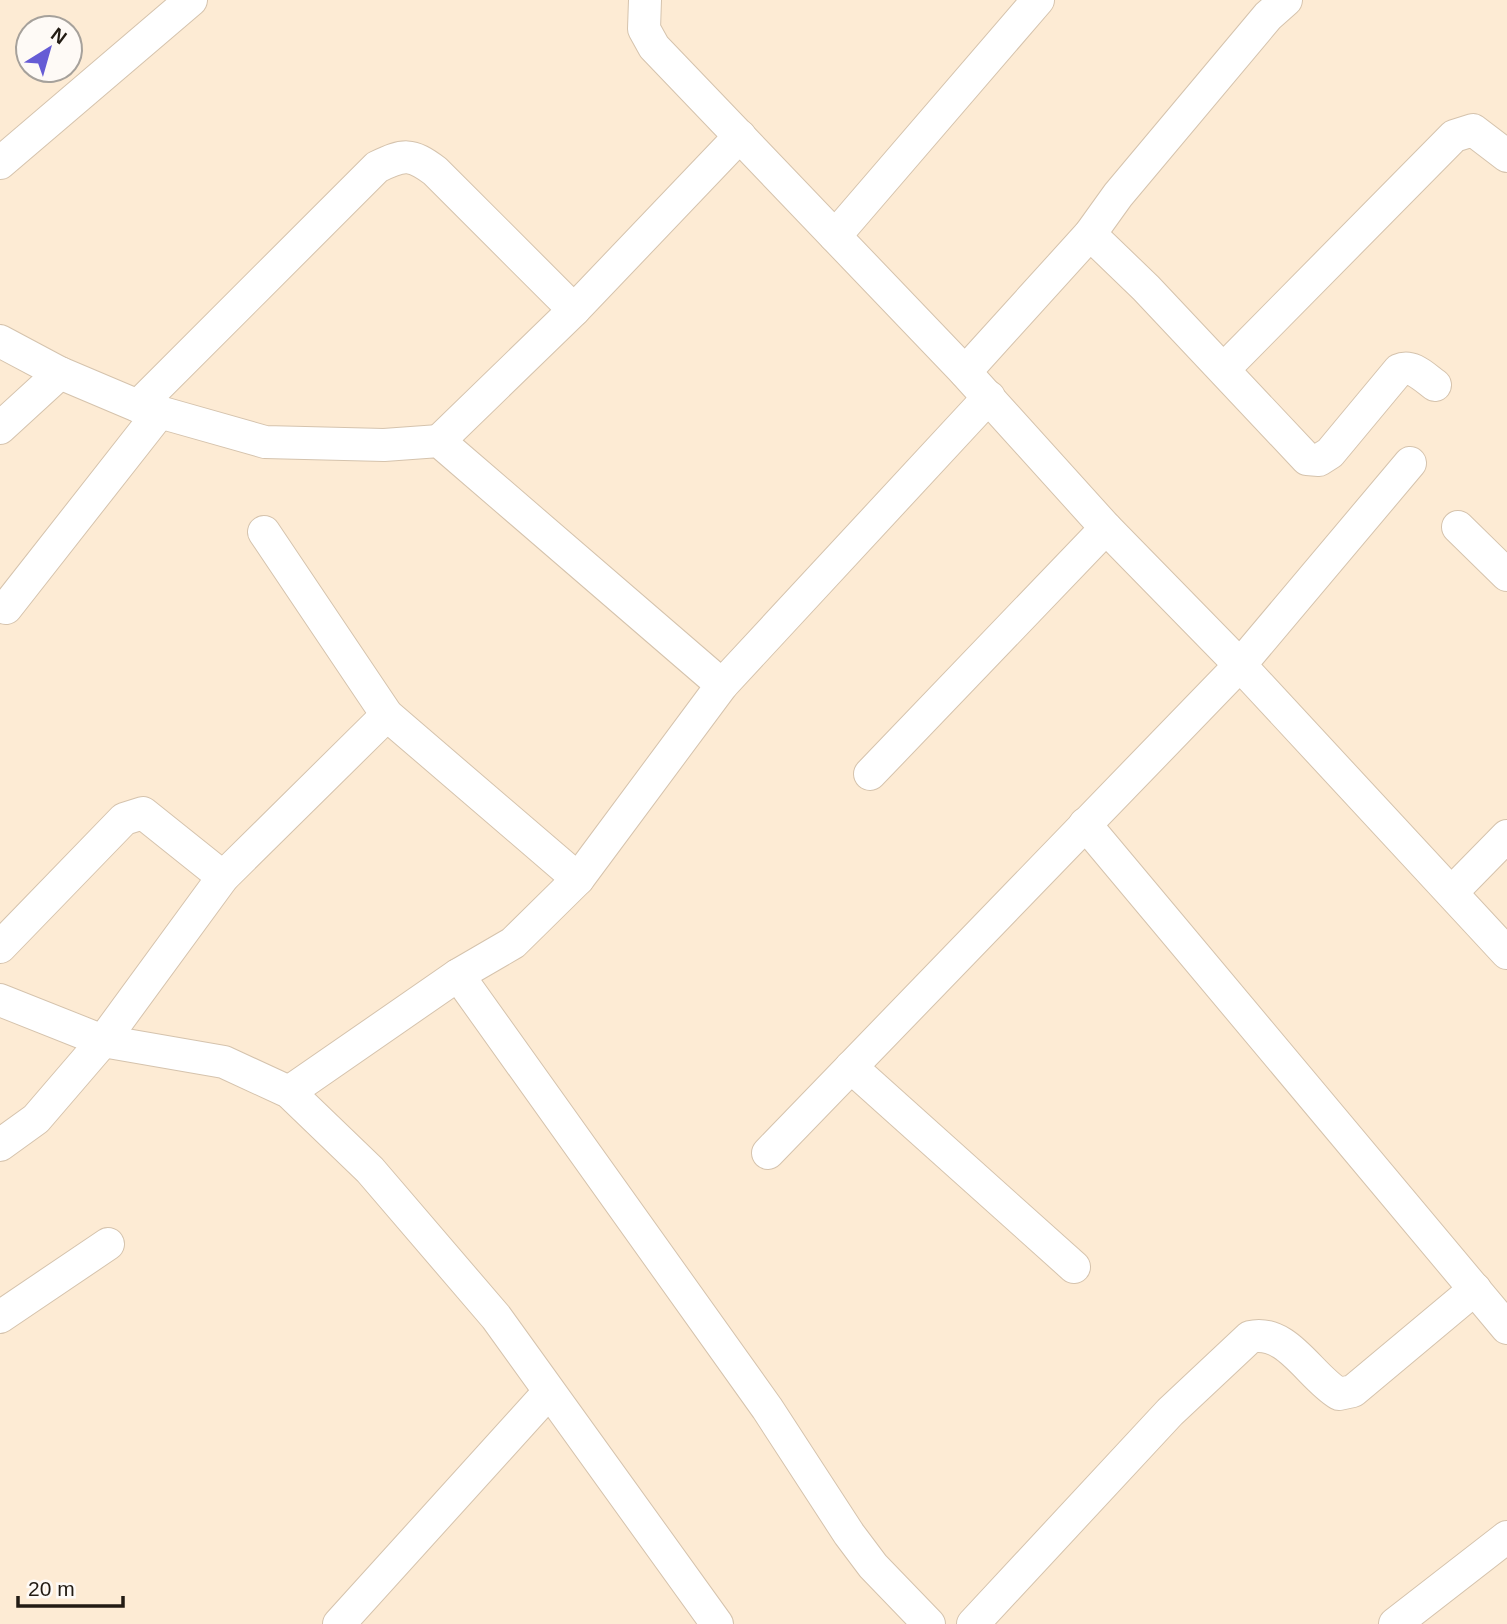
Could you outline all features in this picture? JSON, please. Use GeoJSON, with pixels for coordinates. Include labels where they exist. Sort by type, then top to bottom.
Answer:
{"type":"FeatureCollection","features":[{"type":"Feature","properties":{"kind":"street"},"geometry":{"type":"LineString","coordinates":[[0,163],[191,0]]}},
{"type":"Feature","properties":{"kind":"street"},"geometry":{"type":"LineString","coordinates":[[645,0],[644,29],[654,47],[989,397],[1105,528],[1240,665],[1507,953]]}},
{"type":"Feature","properties":{"kind":"street"},"geometry":{"type":"LineString","coordinates":[[835,236],[1038,0]]}},
{"type":"Feature","properties":{"kind":"street"},"geometry":{"type":"LineString","coordinates":[[965,372],[1090,234],[1118,195],[1268,16],[1286,0]]}},
{"type":"Feature","properties":{"kind":"street"},"geometry":{"type":"LineString","coordinates":[[1224,369],[1454,135],[1473,130],[1507,156]]}},
{"type":"Feature","properties":{"kind":"street"},"geometry":{"type":"LineString","coordinates":[[0,341],[60,373],[149,409],[265,442],[384,445],[439,441],[574,310],[740,136]]}},
{"type":"Feature","properties":{"kind":"street"},"geometry":{"type":"LineString","coordinates":[[6,608],[149,409],[377,167],[397,157],[417,157],[435,171],[574,310]]}},
{"type":"Feature","properties":{"kind":"street"},"geometry":{"type":"LineString","coordinates":[[1090,234],[1224,369],[1307,458],[1319,460],[1330,453],[1399,370],[1415,370],[1435,385]]}},
{"type":"Feature","properties":{"kind":"street"},"geometry":{"type":"LineString","coordinates":[[0,428],[60,373]]}},
{"type":"Feature","properties":{"kind":"street"},"geometry":{"type":"LineString","coordinates":[[289,1092],[458,975],[513,943],[578,880],[722,685],[989,397]]}},
{"type":"Feature","properties":{"kind":"street"},"geometry":{"type":"LineString","coordinates":[[439,441],[722,685]]}},
{"type":"Feature","properties":{"kind":"street"},"geometry":{"type":"LineString","coordinates":[[768,1153],[1240,665],[1410,463]]}},
{"type":"Feature","properties":{"kind":"street"},"geometry":{"type":"LineString","coordinates":[[1458,527],[1507,575]]}},
{"type":"Feature","properties":{"kind":"street"},"geometry":{"type":"LineString","coordinates":[[870,774],[1105,528]]}},
{"type":"Feature","properties":{"kind":"street"},"geometry":{"type":"LineString","coordinates":[[264,532],[387,715],[578,880]]}},
{"type":"Feature","properties":{"kind":"street"},"geometry":{"type":"LineString","coordinates":[[0,1145],[36,1119],[103,1041],[223,877],[387,715]]}},
{"type":"Feature","properties":{"kind":"street"},"geometry":{"type":"LineString","coordinates":[[0,947],[124,819],[134,814],[143,813],[153,820],[223,877]]}},
{"type":"Feature","properties":{"kind":"street"},"geometry":{"type":"LineString","coordinates":[[1085,824],[1507,1328]]}},
{"type":"Feature","properties":{"kind":"street"},"geometry":{"type":"LineString","coordinates":[[1452,892],[1507,836]]}},
{"type":"Feature","properties":{"kind":"street"},"geometry":{"type":"LineString","coordinates":[[458,975],[767,1408],[849,1534],[873,1566],[929,1624]]}},
{"type":"Feature","properties":{"kind":"street"},"geometry":{"type":"LineString","coordinates":[[0,1000],[103,1041],[224,1062],[289,1092],[370,1170],[496,1317],[717,1624]]}},
{"type":"Feature","properties":{"kind":"street"},"geometry":{"type":"LineString","coordinates":[[851,1067],[1074,1267]]}},
{"type":"Feature","properties":{"kind":"street"},"geometry":{"type":"LineString","coordinates":[[0,1317],[108,1244]]}},
{"type":"Feature","properties":{"kind":"street"},"geometry":{"type":"LineString","coordinates":[[974,1624],[1161,1421],[1250,1337],[1264,1333],[1276,1338],[1326,1386],[1339,1394],[1353,1391],[1475,1289]]}},
{"type":"Feature","properties":{"kind":"street"},"geometry":{"type":"LineString","coordinates":[[339,1624],[549,1392]]}},
{"type":"Feature","properties":{"kind":"street"},"geometry":{"type":"LineString","coordinates":[[1395,1624],[1507,1537]]}}]}
